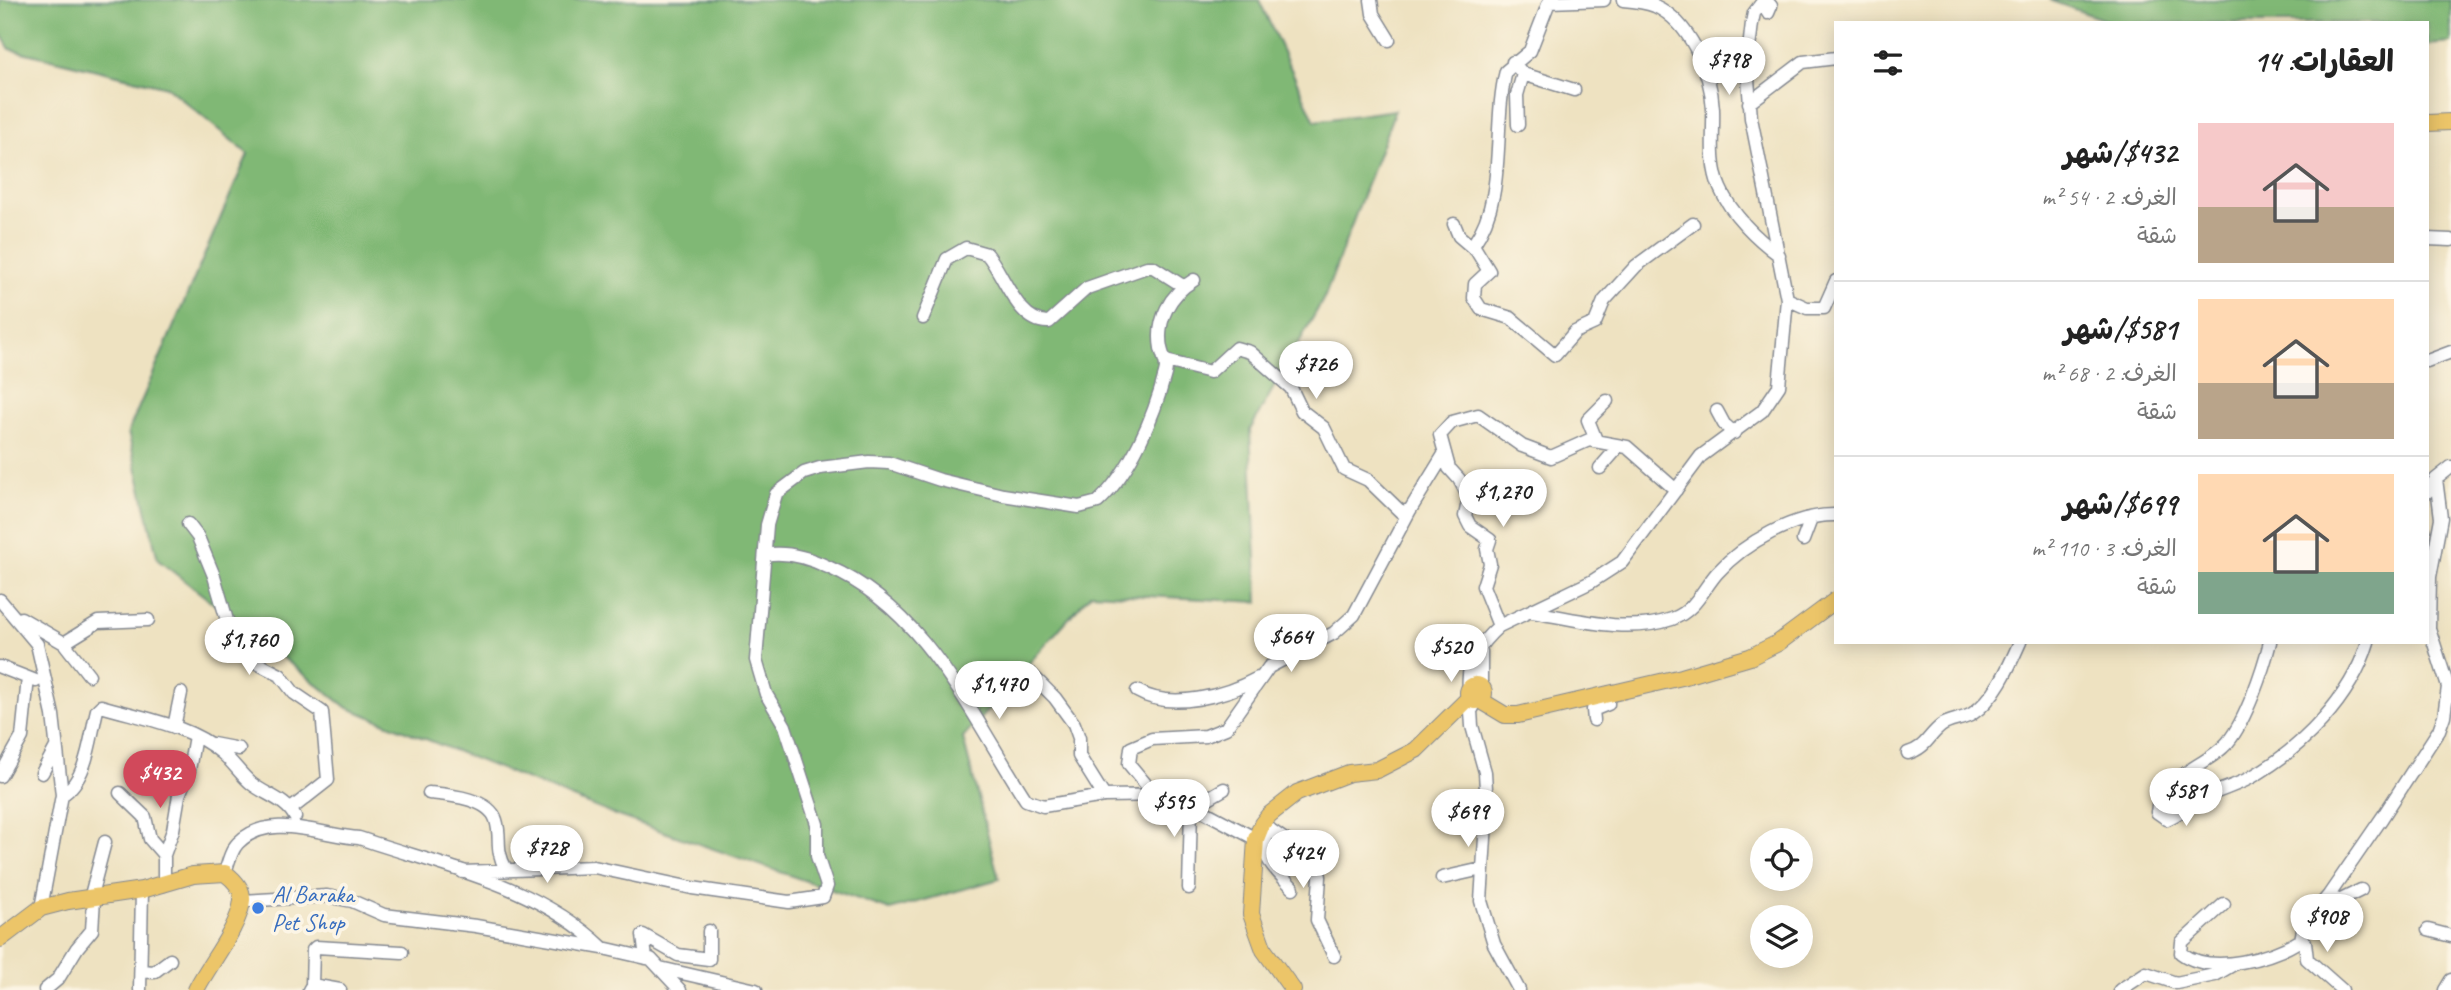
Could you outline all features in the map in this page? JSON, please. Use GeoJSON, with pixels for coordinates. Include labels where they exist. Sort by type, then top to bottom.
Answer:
{"type":"FeatureCollection","features":[{"type":"Feature","properties":{"kind":"main road"},"geometry":{"type":"LineString","coordinates":[[2429,123],[2451,122]]}},
{"type":"Feature","properties":{"kind":"main road"},"geometry":{"type":"LineString","coordinates":[[1293,990],[1264,950],[1251,914],[1262,831],[1269,815],[1297,793],[1349,773],[1377,770],[1416,750],[1477,695],[1505,715],[1518,715],[1704,671],[1763,652],[1834,601]]}},
{"type":"Feature","properties":{"kind":"main road"},"geometry":{"type":"LineString","coordinates":[[0,939],[41,908],[68,901],[142,890],[193,875],[225,873],[238,885],[242,901],[196,990]]}},
{"type":"Feature","properties":{"kind":"street"},"geometry":{"type":"LineString","coordinates":[[1371,0],[1373,14],[1389,40]]}},
{"type":"Feature","properties":{"kind":"street"},"geometry":{"type":"LineString","coordinates":[[1473,248],[1492,197],[1506,71],[1513,62],[1530,51],[1549,2],[1604,0]]}},
{"type":"Feature","properties":{"kind":"street"},"geometry":{"type":"LineString","coordinates":[[1623,0],[1645,3],[1671,16],[1692,43],[1702,61],[1712,96],[1712,137],[1719,187],[1739,216],[1779,256]]}},
{"type":"Feature","properties":{"kind":"street"},"geometry":{"type":"LineString","coordinates":[[1519,990],[1494,944],[1484,914],[1482,869],[1487,835],[1485,772],[1472,726],[1471,711],[1477,695],[1482,644],[1499,626],[1533,612],[1622,562],[1649,531],[1701,456],[1734,433],[1772,399],[1783,371],[1787,299],[1749,103],[1749,40],[1754,13],[1766,4]]}},
{"type":"Feature","properties":{"kind":"street"},"geometry":{"type":"LineString","coordinates":[[1749,103],[1802,62],[1834,58]]}},
{"type":"Feature","properties":{"kind":"street"},"geometry":{"type":"LineString","coordinates":[[1513,62],[1523,74],[1574,90]]}},
{"type":"Feature","properties":{"kind":"street"},"geometry":{"type":"LineString","coordinates":[[1518,125],[1517,95],[1523,74]]}},
{"type":"Feature","properties":{"kind":"street"},"geometry":{"type":"LineString","coordinates":[[1454,224],[1459,236],[1489,267],[1489,271],[1475,285],[1477,304],[1487,312],[1511,318],[1555,355],[1580,329],[1595,323],[1604,301],[1636,266],[1693,224]]}},
{"type":"Feature","properties":{"kind":"street"},"geometry":{"type":"LineString","coordinates":[[2429,239],[2451,240]]}},
{"type":"Feature","properties":{"kind":"street"},"geometry":{"type":"LineString","coordinates":[[463,872],[594,867],[692,888],[789,902],[824,897],[827,886],[817,856],[817,824],[785,726],[766,694],[755,660],[767,525],[776,494],[804,473],[840,463],[889,463],[967,487],[1079,507],[1098,502],[1133,454],[1162,382],[1166,360],[1161,349],[1162,323],[1168,304],[1188,283],[1153,267],[1147,267],[1087,288],[1049,322],[1043,322],[1026,313],[987,254],[966,248],[947,259],[923,318]]}},
{"type":"Feature","properties":{"kind":"street"},"geometry":{"type":"LineString","coordinates":[[1787,299],[1825,315],[1834,287]]}},
{"type":"Feature","properties":{"kind":"street"},"geometry":{"type":"LineString","coordinates":[[1166,360],[1210,372],[1237,348],[1250,352],[1291,388],[1302,411],[1324,428],[1344,469],[1368,480],[1401,512],[1410,510]]}},
{"type":"Feature","properties":{"kind":"street"},"geometry":{"type":"LineString","coordinates":[[2429,361],[2451,352]]}},
{"type":"Feature","properties":{"kind":"street"},"geometry":{"type":"LineString","coordinates":[[1772,399],[1775,405],[1772,413]]}},
{"type":"Feature","properties":{"kind":"street"},"geometry":{"type":"LineString","coordinates":[[1596,440],[1588,420],[1607,401]]}},
{"type":"Feature","properties":{"kind":"street"},"geometry":{"type":"LineString","coordinates":[[1717,411],[1734,433]]}},
{"type":"Feature","properties":{"kind":"street"},"geometry":{"type":"LineString","coordinates":[[1499,626],[1483,586],[1490,564],[1487,549],[1490,540],[1470,526],[1465,516],[1469,497],[1449,468],[1440,435],[1452,422],[1478,415],[1522,446],[1551,457],[1596,440],[1627,447],[1676,490]]}},
{"type":"Feature","properties":{"kind":"street"},"geometry":{"type":"LineString","coordinates":[[1600,468],[1615,452],[1615,446]]}},
{"type":"Feature","properties":{"kind":"street"},"geometry":{"type":"LineString","coordinates":[[1153,793],[1129,764],[1127,756],[1131,748],[1164,737],[1206,736],[1220,732],[1236,718],[1269,667],[1334,633],[1354,615],[1410,510],[1445,453]]}},
{"type":"Feature","properties":{"kind":"street"},"geometry":{"type":"LineString","coordinates":[[2429,489],[2436,479],[2451,467]]}},
{"type":"Feature","properties":{"kind":"street"},"geometry":{"type":"LineString","coordinates":[[2429,602],[2430,577],[2441,518],[2436,479]]}},
{"type":"Feature","properties":{"kind":"street"},"geometry":{"type":"LineString","coordinates":[[1533,612],[1603,625],[1673,619],[1698,600],[1715,575],[1741,552],[1771,533],[1811,519],[1834,515]]}},
{"type":"Feature","properties":{"kind":"street"},"geometry":{"type":"LineString","coordinates":[[1802,540],[1811,519]]}},
{"type":"Feature","properties":{"kind":"street"},"geometry":{"type":"LineString","coordinates":[[188,524],[198,537],[214,576],[231,634],[257,663],[281,675],[294,693],[322,712],[328,780],[291,809]]}},
{"type":"Feature","properties":{"kind":"street"},"geometry":{"type":"LineString","coordinates":[[765,555],[784,554],[810,559],[845,574],[885,601],[961,692],[1026,800],[1043,806],[1104,796],[1153,793],[1173,795],[1262,831],[1318,863],[1320,877],[1317,920],[1334,956]]}},
{"type":"Feature","properties":{"kind":"street"},"geometry":{"type":"LineString","coordinates":[[0,600],[37,644],[57,747],[62,795],[41,908]]}},
{"type":"Feature","properties":{"kind":"street"},"geometry":{"type":"LineString","coordinates":[[16,616],[64,643],[89,675]]}},
{"type":"Feature","properties":{"kind":"street"},"geometry":{"type":"LineString","coordinates":[[64,643],[98,622],[148,620]]}},
{"type":"Feature","properties":{"kind":"street"},"geometry":{"type":"LineString","coordinates":[[2120,990],[2146,973],[2176,983],[2215,975],[2237,963],[2284,951],[2301,940],[2304,925],[2329,895],[2423,755],[2444,716],[2448,687],[2429,631]]}},
{"type":"Feature","properties":{"kind":"street"},"geometry":{"type":"LineString","coordinates":[[1908,753],[1929,742],[1943,725],[1958,721],[1982,707],[2004,675],[2019,644]]}},
{"type":"Feature","properties":{"kind":"street"},"geometry":{"type":"LineString","coordinates":[[2269,644],[2242,717],[2230,740],[2210,759],[2171,784],[2158,800],[2157,812],[2161,818],[2167,819],[2204,798],[2250,778],[2295,744],[2331,710],[2349,685],[2367,644]]}},
{"type":"Feature","properties":{"kind":"street"},"geometry":{"type":"LineString","coordinates":[[0,667],[47,685]]}},
{"type":"Feature","properties":{"kind":"street"},"geometry":{"type":"LineString","coordinates":[[1031,674],[1055,698],[1074,724],[1079,738],[1079,756],[1104,796]]}},
{"type":"Feature","properties":{"kind":"street"},"geometry":{"type":"LineString","coordinates":[[1137,691],[1153,700],[1199,697],[1243,687],[1261,676]]}},
{"type":"Feature","properties":{"kind":"street"},"geometry":{"type":"LineString","coordinates":[[0,776],[22,737],[28,678]]}},
{"type":"Feature","properties":{"kind":"street"},"geometry":{"type":"LineString","coordinates":[[174,727],[181,693]]}},
{"type":"Feature","properties":{"kind":"street"},"geometry":{"type":"LineString","coordinates":[[1594,720],[1593,710],[1608,704],[1608,693]]}},
{"type":"Feature","properties":{"kind":"street"},"geometry":{"type":"LineString","coordinates":[[62,795],[72,786],[84,766],[99,706],[239,749]]}},
{"type":"Feature","properties":{"kind":"street"},"geometry":{"type":"LineString","coordinates":[[201,739],[222,753],[251,783],[291,809],[300,826]]}},
{"type":"Feature","properties":{"kind":"street"},"geometry":{"type":"LineString","coordinates":[[164,885],[164,855],[173,830],[178,795],[201,739]]}},
{"type":"Feature","properties":{"kind":"street"},"geometry":{"type":"LineString","coordinates":[[42,773],[57,747]]}},
{"type":"Feature","properties":{"kind":"street"},"geometry":{"type":"LineString","coordinates":[[1189,888],[1191,808],[1224,789]]}},
{"type":"Feature","properties":{"kind":"street"},"geometry":{"type":"LineString","coordinates":[[120,793],[145,817],[150,839],[164,855]]}},
{"type":"Feature","properties":{"kind":"street"},"geometry":{"type":"LineString","coordinates":[[429,793],[455,796],[490,810],[496,819],[498,854],[506,869]]}},
{"type":"Feature","properties":{"kind":"street"},"geometry":{"type":"LineString","coordinates":[[225,873],[238,842],[265,829],[300,826],[336,837],[359,838],[538,900],[603,948]]}},
{"type":"Feature","properties":{"kind":"street"},"geometry":{"type":"LineString","coordinates":[[1262,831],[1265,855],[1282,880],[1293,888]]}},
{"type":"Feature","properties":{"kind":"street"},"geometry":{"type":"LineString","coordinates":[[45,990],[58,979],[67,961],[92,930],[92,899],[105,842]]}},
{"type":"Feature","properties":{"kind":"street"},"geometry":{"type":"LineString","coordinates":[[1443,878],[1482,869]]}},
{"type":"Feature","properties":{"kind":"street"},"geometry":{"type":"LineString","coordinates":[[140,990],[142,890]]}},
{"type":"Feature","properties":{"kind":"street"},"geometry":{"type":"LineString","coordinates":[[2329,895],[2339,901],[2361,890]]}},
{"type":"Feature","properties":{"kind":"street"},"geometry":{"type":"LineString","coordinates":[[242,901],[327,896],[352,901],[384,915],[603,948],[646,958],[660,968],[680,990]]}},
{"type":"Feature","properties":{"kind":"street"},"geometry":{"type":"LineString","coordinates":[[2224,904],[2182,942],[2179,949],[2193,959],[2237,963]]}},
{"type":"Feature","properties":{"kind":"street"},"geometry":{"type":"LineString","coordinates":[[2428,930],[2451,936]]}},
{"type":"Feature","properties":{"kind":"street"},"geometry":{"type":"LineString","coordinates":[[646,958],[643,935],[678,955],[709,959],[709,931]]}},
{"type":"Feature","properties":{"kind":"street"},"geometry":{"type":"LineString","coordinates":[[2301,940],[2305,942],[2306,955]]}},
{"type":"Feature","properties":{"kind":"street"},"geometry":{"type":"LineString","coordinates":[[340,990],[310,988],[313,950],[316,947],[402,952]]}},
{"type":"Feature","properties":{"kind":"street"},"geometry":{"type":"LineString","coordinates":[[2284,951],[2306,955],[2342,990]]}},
{"type":"Feature","properties":{"kind":"street"},"geometry":{"type":"LineString","coordinates":[[141,971],[154,972],[170,960]]}},
{"type":"Feature","properties":{"kind":"street"},"geometry":{"type":"LineString","coordinates":[[660,968],[756,990]]}},
{"type":"Feature","properties":{"kind":"street"},"geometry":{"type":"LineString","coordinates":[[2445,990],[2451,980]]}},
{"type":"Feature","properties":{"kind":"green space"},"geometry":{"type":"Polygon","coordinates":[[[0,0],[1259,0],[1315,121],[1395,110],[1325,296],[1250,430],[1258,602],[1091,593],[963,738],[999,879],[890,910],[615,815],[346,707],[158,560],[128,432],[248,154],[167,87],[10,49],[0,33],[0,0]]]}},
{"type":"Feature","properties":{"kind":"green space"},"geometry":{"type":"Polygon","coordinates":[[[2049,0],[2451,0],[2451,43],[2429,45],[2429,21],[2107,21],[2049,0]]]}},
{"type":"Feature","properties":{"kind":"place","name":"Al Baraka Pet Shop"},"geometry":{"type":"Point","coordinates":[258,908]}}]}
